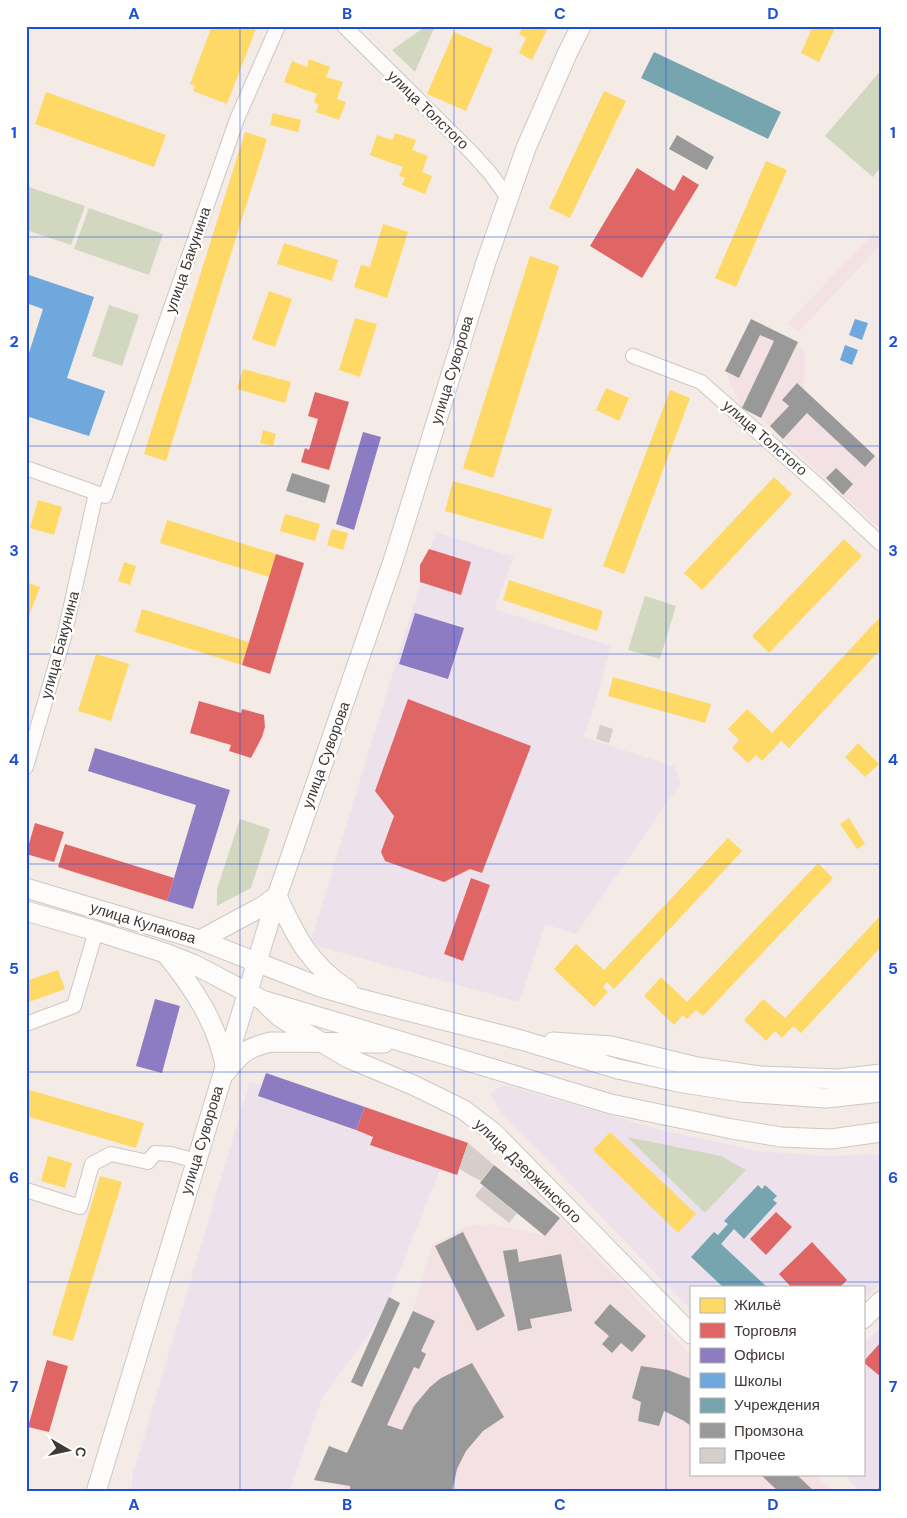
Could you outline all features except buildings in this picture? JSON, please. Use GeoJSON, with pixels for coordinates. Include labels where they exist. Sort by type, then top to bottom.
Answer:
{"type":"FeatureCollection","features":[{"type":"Feature","properties":{"kind":"main road","name":"улица Суворова"},"geometry":{"type":"LineString","coordinates":[[96,1492],[223,1073],[255,996],[258,963],[278,896],[393,561],[486,262],[526,148],[567,54],[582,26]]}},
{"type":"Feature","properties":{"kind":"main road","name":"улица Кулакова"},"geometry":{"type":"LineString","coordinates":[[26,888],[200,940],[320,987],[521,1040]]}},
{"type":"Feature","properties":{"kind":"main road"},"geometry":{"type":"LineString","coordinates":[[200,940],[278,896],[296,935],[310,957],[333,980],[361,999]]}},
{"type":"Feature","properties":{"kind":"main road","name":"улица Кулакова"},"geometry":{"type":"LineString","coordinates":[[26,911],[96,931],[193,964],[255,996]]}},
{"type":"Feature","properties":{"kind":"main road"},"geometry":{"type":"LineString","coordinates":[[165,954],[188,982],[201,1003],[222,1052],[223,1073]]}},
{"type":"Feature","properties":{"kind":"main road"},"geometry":{"type":"LineString","coordinates":[[255,996],[611,1104],[781,1137],[831,1138],[881,1132]]}},
{"type":"Feature","properties":{"kind":"main road","name":"улица Дзержинского"},"geometry":{"type":"LineString","coordinates":[[255,996],[280,1017],[348,1058],[414,1085],[464,1110],[494,1133],[690,1333]]}},
{"type":"Feature","properties":{"kind":"main road"},"geometry":{"type":"LineString","coordinates":[[521,1040],[618,1070],[678,1082],[750,1093],[826,1098],[881,1092]]}},
{"type":"Feature","properties":{"kind":"main road"},"geometry":{"type":"LineString","coordinates":[[521,1040],[606,1045],[697,1068],[760,1076],[838,1080],[881,1074]]}},
{"type":"Feature","properties":{"kind":"main road"},"geometry":{"type":"LineString","coordinates":[[223,1073],[238,1056],[254,1046],[271,1042],[408,1043]]}},
{"type":"Feature","properties":{"kind":"main road"},"geometry":{"type":"LineString","coordinates":[[864,1318],[881,1301]]}},
{"type":"Feature","properties":{"kind":"street","name":"улица Бакунина"},"geometry":{"type":"LineString","coordinates":[[26,767],[64,637],[101,495],[237,119],[278,26]]}},
{"type":"Feature","properties":{"kind":"street","name":"улица Толстого"},"geometry":{"type":"LineString","coordinates":[[344,26],[470,151],[490,172],[508,198]]}},
{"type":"Feature","properties":{"kind":"street","name":"улица Толстого"},"geometry":{"type":"LineString","coordinates":[[633,356],[701,382],[820,487],[881,544]]}},
{"type":"Feature","properties":{"kind":"street"},"geometry":{"type":"LineString","coordinates":[[26,468],[101,495]]}},
{"type":"Feature","properties":{"kind":"street"},"geometry":{"type":"LineString","coordinates":[[26,1024],[74,1006],[96,931]]}},
{"type":"Feature","properties":{"kind":"street"},"geometry":{"type":"LineString","coordinates":[[26,1190],[80,1207],[92,1164],[112,1154],[148,1162],[155,1152],[196,1161]]}},
{"type":"Feature","properties":{"kind":"shaded area"},"geometry":{"type":"Polygon","coordinates":[[[874,233],[881,239],[881,245],[798,332],[788,323],[874,233]]]}},
{"type":"Feature","properties":{"kind":"shaded area"},"geometry":{"type":"Polygon","coordinates":[[[751,319],[798,342],[805,354],[804,390],[881,462],[881,530],[761,418],[742,408],[725,371],[751,319]]]}},
{"type":"Feature","properties":{"kind":"shaded area"},"geometry":{"type":"Polygon","coordinates":[[[436,532],[514,557],[494,609],[611,646],[593,710],[583,737],[675,767],[680,784],[576,934],[545,924],[519,1002],[310,944],[436,532]]]}},
{"type":"Feature","properties":{"kind":"shaded area"},"geometry":{"type":"Polygon","coordinates":[[[250,1081],[262,1086],[259,1097],[373,1137],[370,1145],[440,1169],[380,1319],[322,1398],[289,1492],[132,1492],[132,1477],[250,1081]]]}},
{"type":"Feature","properties":{"kind":"shaded area"},"geometry":{"type":"Polygon","coordinates":[[[505,1085],[661,1130],[758,1151],[827,1156],[881,1154],[881,1282],[864,1300],[864,1286],[690,1286],[690,1309],[502,1113],[490,1095],[496,1089],[505,1085]]]}},
{"type":"Feature","properties":{"kind":"shaded area"},"geometry":{"type":"Polygon","coordinates":[[[560,1218],[690,1355],[690,1476],[815,1476],[833,1492],[346,1492],[346,1488],[314,1480],[329,1446],[347,1452],[413,1311],[432,1245],[465,1227],[491,1224],[545,1236],[560,1218]]]}},
{"type":"Feature","properties":{"kind":"shaded area"},"geometry":{"type":"Polygon","coordinates":[[[881,1327],[881,1482],[871,1492],[861,1492],[845,1476],[864,1476],[864,1343],[881,1327]]]}},
{"type":"Feature","properties":{"kind":"green space"},"geometry":{"type":"Polygon","coordinates":[[[426,26],[435,26],[415,72],[392,50],[426,26]]]}},
{"type":"Feature","properties":{"kind":"green space"},"geometry":{"type":"Polygon","coordinates":[[[881,70],[881,167],[873,177],[825,136],[881,70]]]}},
{"type":"Feature","properties":{"kind":"green space"},"geometry":{"type":"Polygon","coordinates":[[[26,186],[85,206],[71,245],[26,230],[26,186]]]}},
{"type":"Feature","properties":{"kind":"green space"},"geometry":{"type":"Polygon","coordinates":[[[89,208],[163,234],[149,275],[74,249],[89,208]]]}},
{"type":"Feature","properties":{"kind":"green space"},"geometry":{"type":"Polygon","coordinates":[[[109,305],[139,315],[122,366],[92,356],[109,305]]]}},
{"type":"Feature","properties":{"kind":"green space"},"geometry":{"type":"Polygon","coordinates":[[[645,596],[676,606],[660,659],[628,650],[645,596]]]}},
{"type":"Feature","properties":{"kind":"green space"},"geometry":{"type":"Polygon","coordinates":[[[240,819],[270,829],[251,888],[217,906],[217,889],[240,819]]]}},
{"type":"Feature","properties":{"kind":"green space"},"geometry":{"type":"Polygon","coordinates":[[[627,1137],[721,1156],[746,1170],[705,1213],[627,1137]]]}},
{"type":"Feature","properties":{"kind":"railway"},"geometry":{"type":"LineString","coordinates":[[877,1492],[881,1488]]}}]}
